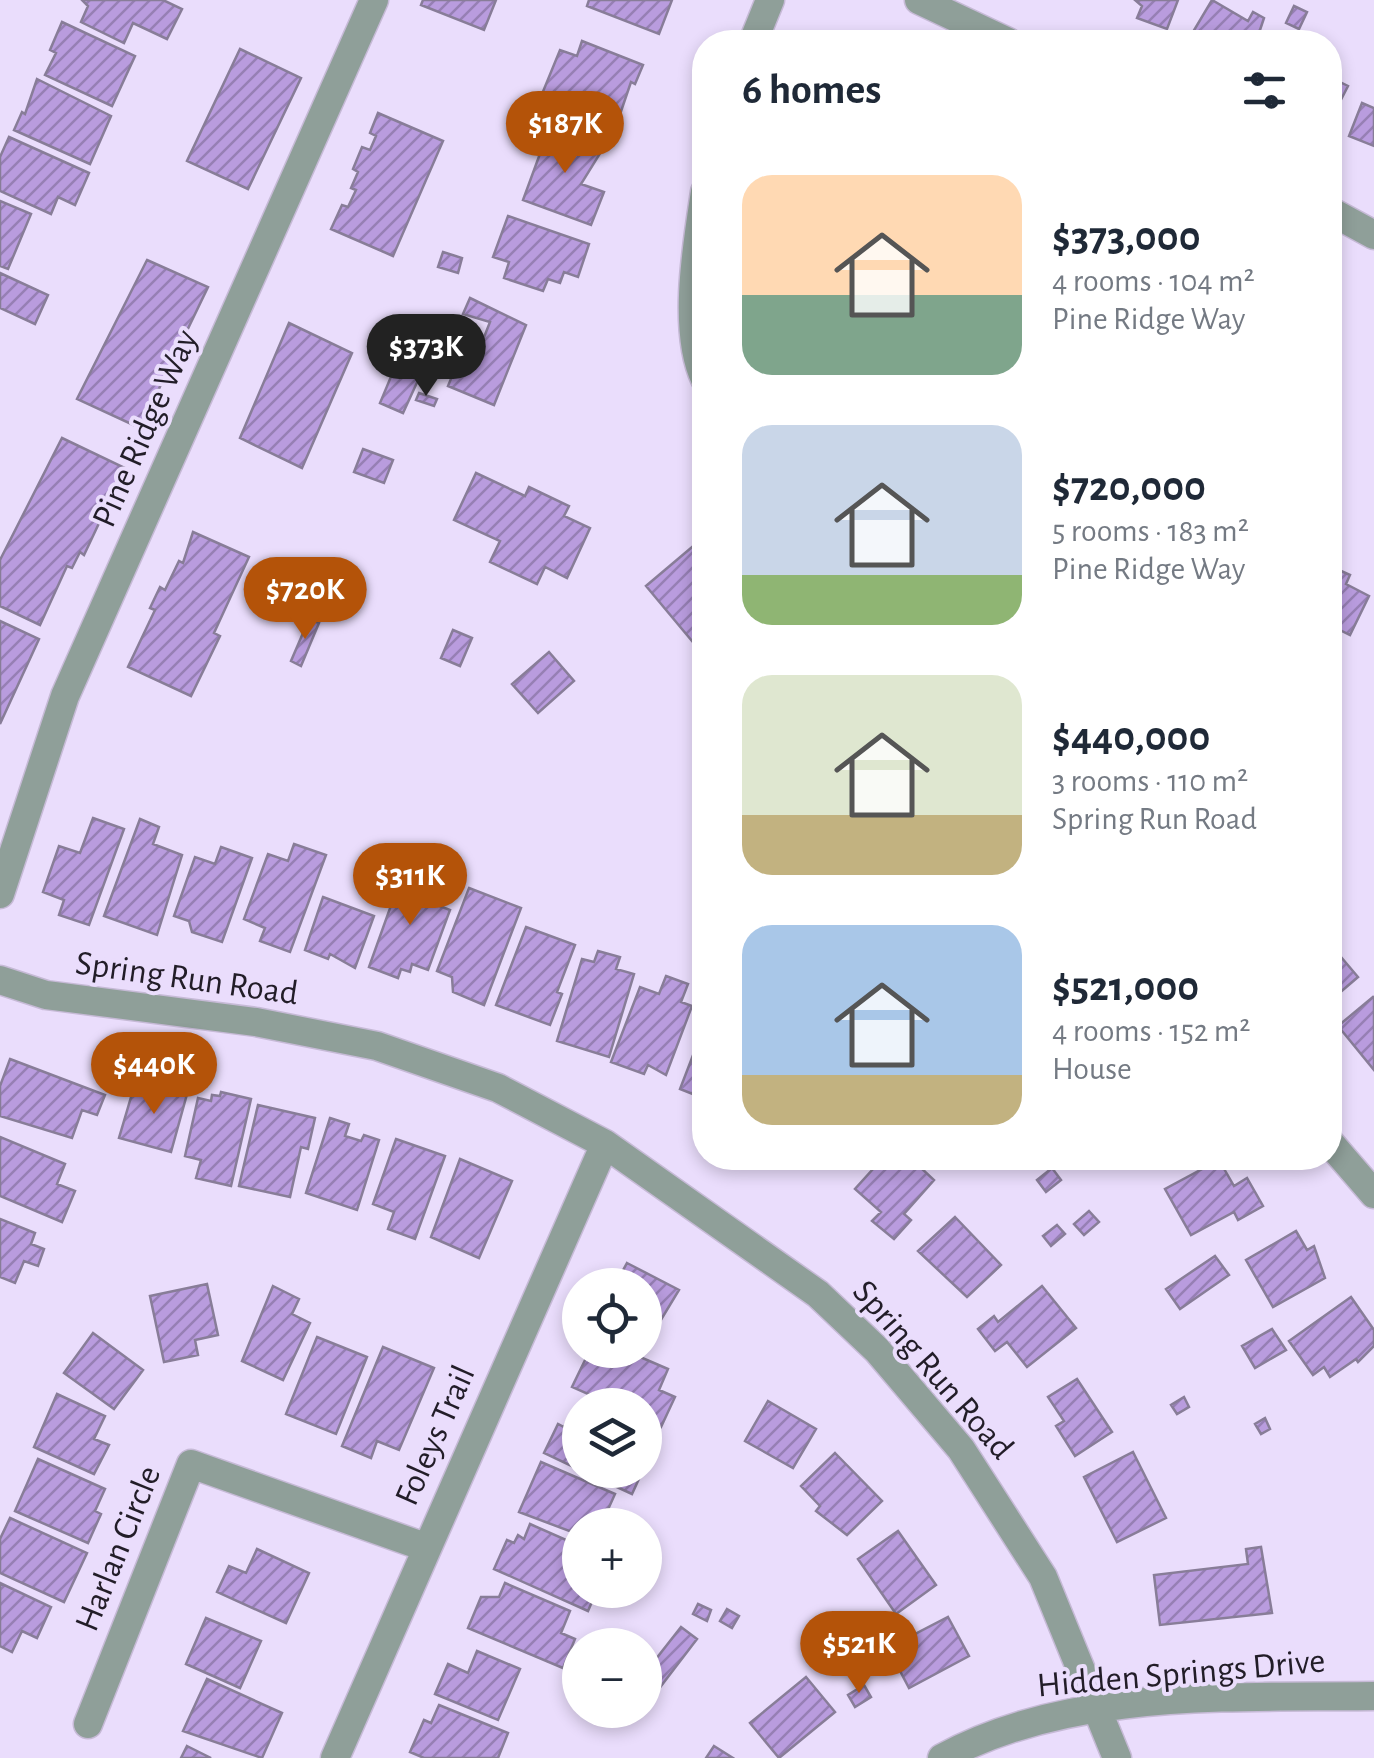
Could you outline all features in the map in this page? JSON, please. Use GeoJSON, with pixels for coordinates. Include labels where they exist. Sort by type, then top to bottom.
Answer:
{"type":"FeatureCollection","features":[{"type":"Feature","properties":{"kind":"street","name":"Pine Ridge Way"},"geometry":{"type":"LineString","coordinates":[[0,894],[65,696],[374,0]]}},
{"type":"Feature","properties":{"kind":"street"},"geometry":{"type":"LineString","coordinates":[[758,30],[770,0]]}},
{"type":"Feature","properties":{"kind":"street"},"geometry":{"type":"LineString","coordinates":[[919,0],[983,30]]}},
{"type":"Feature","properties":{"kind":"street"},"geometry":{"type":"LineString","coordinates":[[1342,217],[1374,234]]}},
{"type":"Feature","properties":{"kind":"street","name":"Spring Run Road"},"geometry":{"type":"LineString","coordinates":[[0,980],[46,995],[256,1022],[377,1046],[498,1088],[605,1144],[818,1294],[877,1350],[961,1449],[1006,1513],[1043,1576],[1117,1758]]}},
{"type":"Feature","properties":{"kind":"street","name":"Foleys Trail"},"geometry":{"type":"LineString","coordinates":[[335,1758],[605,1144]]}},
{"type":"Feature","properties":{"kind":"street"},"geometry":{"type":"LineString","coordinates":[[1342,1157],[1374,1194]]}},
{"type":"Feature","properties":{"kind":"street","name":"Harlan Circle"},"geometry":{"type":"LineString","coordinates":[[88,1724],[190,1464],[425,1548]]}},
{"type":"Feature","properties":{"kind":"street","name":"Hidden Springs Drive"},"geometry":{"type":"LineString","coordinates":[[942,1758],[1009,1726],[1098,1709],[1374,1696]]}},
{"type":"Feature","properties":{"kind":"building"},"geometry":{"type":"Polygon","coordinates":[[[82,0],[163,0],[182,9],[167,39],[133,23],[124,43],[81,22],[88,6],[82,0]]]}},
{"type":"Feature","properties":{"kind":"building"},"geometry":{"type":"Polygon","coordinates":[[[423,0],[496,0],[484,30],[421,5],[423,0]]]}},
{"type":"Feature","properties":{"kind":"building"},"geometry":{"type":"Polygon","coordinates":[[[589,0],[672,0],[659,34],[587,6],[589,0]]]}},
{"type":"Feature","properties":{"kind":"building"},"geometry":{"type":"Polygon","coordinates":[[[1135,0],[1178,0],[1167,29],[1137,18],[1142,6],[1135,0]]]}},
{"type":"Feature","properties":{"kind":"building"},"geometry":{"type":"Polygon","coordinates":[[[1212,0],[1248,21],[1253,12],[1264,18],[1260,30],[1194,30],[1212,0]]]}},
{"type":"Feature","properties":{"kind":"building"},"geometry":{"type":"Polygon","coordinates":[[[1294,6],[1307,12],[1299,29],[1286,23],[1294,6]]]}},
{"type":"Feature","properties":{"kind":"building"},"geometry":{"type":"Polygon","coordinates":[[[62,22],[135,56],[112,106],[45,75],[56,53],[50,50],[62,22]]]}},
{"type":"Feature","properties":{"kind":"building"},"geometry":{"type":"Polygon","coordinates":[[[582,41],[643,65],[635,84],[631,82],[617,123],[542,94],[560,50],[577,56],[582,41]]]}},
{"type":"Feature","properties":{"kind":"building"},"geometry":{"type":"Polygon","coordinates":[[[240,49],[301,78],[248,189],[187,161],[240,49]]]}},
{"type":"Feature","properties":{"kind":"building"},"geometry":{"type":"Polygon","coordinates":[[[37,79],[111,116],[90,164],[14,130],[22,112],[25,114],[37,79]]]}},
{"type":"Feature","properties":{"kind":"building"},"geometry":{"type":"Polygon","coordinates":[[[1362,103],[1374,108],[1374,146],[1349,136],[1362,103]]]}},
{"type":"Feature","properties":{"kind":"building"},"geometry":{"type":"Polygon","coordinates":[[[378,113],[443,141],[393,256],[331,229],[342,205],[348,207],[356,190],[351,188],[358,172],[353,169],[362,147],[370,150],[376,136],[370,133],[378,113]]]}},
{"type":"Feature","properties":{"kind":"building"},"geometry":{"type":"Polygon","coordinates":[[[543,125],[604,147],[581,184],[604,192],[591,225],[523,200],[541,151],[534,149],[543,125]]]}},
{"type":"Feature","properties":{"kind":"building"},"geometry":{"type":"Polygon","coordinates":[[[9,137],[89,173],[75,205],[58,197],[51,214],[0,191],[0,157],[9,137]]]}},
{"type":"Feature","properties":{"kind":"building"},"geometry":{"type":"Polygon","coordinates":[[[0,201],[31,214],[8,269],[0,266],[0,201]]]}},
{"type":"Feature","properties":{"kind":"building"},"geometry":{"type":"Polygon","coordinates":[[[508,216],[589,244],[578,277],[564,272],[560,283],[548,279],[543,291],[504,278],[509,262],[493,257],[508,216]]]}},
{"type":"Feature","properties":{"kind":"building"},"geometry":{"type":"Polygon","coordinates":[[[443,252],[462,258],[458,273],[438,267],[443,252]]]}},
{"type":"Feature","properties":{"kind":"building"},"geometry":{"type":"Polygon","coordinates":[[[147,260],[208,287],[140,428],[77,399],[147,260]]]}},
{"type":"Feature","properties":{"kind":"building"},"geometry":{"type":"Polygon","coordinates":[[[0,273],[48,295],[35,324],[0,308],[0,273]]]}},
{"type":"Feature","properties":{"kind":"building"},"geometry":{"type":"Polygon","coordinates":[[[470,298],[526,325],[494,405],[448,386],[467,340],[481,345],[490,322],[463,314],[470,298]]]}},
{"type":"Feature","properties":{"kind":"building"},"geometry":{"type":"Polygon","coordinates":[[[289,323],[352,353],[302,468],[240,438],[289,323]]]}},
{"type":"Feature","properties":{"kind":"building"},"geometry":{"type":"Polygon","coordinates":[[[400,355],[425,365],[403,413],[380,403],[400,355]]]}},
{"type":"Feature","properties":{"kind":"building"},"geometry":{"type":"Polygon","coordinates":[[[419,393],[437,399],[434,406],[416,400],[419,393]]]}},
{"type":"Feature","properties":{"kind":"building"},"geometry":{"type":"Polygon","coordinates":[[[62,438],[125,468],[84,555],[80,552],[72,568],[67,566],[40,625],[0,606],[0,560],[62,438]]]}},
{"type":"Feature","properties":{"kind":"building"},"geometry":{"type":"Polygon","coordinates":[[[363,449],[393,460],[384,483],[354,472],[363,449]]]}},
{"type":"Feature","properties":{"kind":"building"},"geometry":{"type":"Polygon","coordinates":[[[476,473],[525,496],[529,487],[569,506],[564,516],[590,528],[567,578],[545,567],[537,584],[490,562],[500,541],[454,520],[476,473]]]}},
{"type":"Feature","properties":{"kind":"building"},"geometry":{"type":"Polygon","coordinates":[[[193,532],[249,557],[214,633],[220,636],[191,696],[128,667],[155,610],[150,608],[160,587],[165,590],[179,561],[183,563],[193,532]]]}},
{"type":"Feature","properties":{"kind":"building"},"geometry":{"type":"Polygon","coordinates":[[[692,547],[692,641],[646,586],[692,547]]]}},
{"type":"Feature","properties":{"kind":"building"},"geometry":{"type":"Polygon","coordinates":[[[1342,571],[1350,575],[1346,584],[1369,596],[1350,635],[1342,631],[1342,571]]]}},
{"type":"Feature","properties":{"kind":"building"},"geometry":{"type":"Polygon","coordinates":[[[309,619],[319,623],[301,666],[291,661],[309,619]]]}},
{"type":"Feature","properties":{"kind":"building"},"geometry":{"type":"Polygon","coordinates":[[[0,621],[39,639],[0,724],[0,621]]]}},
{"type":"Feature","properties":{"kind":"building"},"geometry":{"type":"Polygon","coordinates":[[[453,630],[472,638],[460,666],[441,658],[453,630]]]}},
{"type":"Feature","properties":{"kind":"building"},"geometry":{"type":"Polygon","coordinates":[[[549,652],[574,681],[538,713],[512,684],[549,652]]]}},
{"type":"Feature","properties":{"kind":"building"},"geometry":{"type":"Polygon","coordinates":[[[93,818],[124,829],[89,925],[59,915],[64,900],[43,892],[59,846],[80,853],[93,818]]]}},
{"type":"Feature","properties":{"kind":"building"},"geometry":{"type":"Polygon","coordinates":[[[140,819],[159,827],[153,844],[182,855],[157,935],[104,916],[140,819]]]}},
{"type":"Feature","properties":{"kind":"building"},"geometry":{"type":"Polygon","coordinates":[[[294,844],[326,855],[290,952],[260,941],[265,928],[244,919],[268,854],[288,861],[294,844]]]}},
{"type":"Feature","properties":{"kind":"building"},"geometry":{"type":"Polygon","coordinates":[[[221,847],[252,858],[222,942],[192,932],[189,921],[174,916],[195,857],[215,864],[221,847]]]}},
{"type":"Feature","properties":{"kind":"building"},"geometry":{"type":"Polygon","coordinates":[[[404,869],[435,880],[427,901],[450,910],[428,970],[412,964],[410,972],[401,969],[398,978],[369,967],[404,869]]]}},
{"type":"Feature","properties":{"kind":"building"},"geometry":{"type":"Polygon","coordinates":[[[469,888],[521,908],[484,1005],[453,992],[452,977],[437,971],[469,888]]]}},
{"type":"Feature","properties":{"kind":"building"},"geometry":{"type":"Polygon","coordinates":[[[323,897],[374,916],[355,968],[330,954],[328,959],[305,950],[323,897]]]}},
{"type":"Feature","properties":{"kind":"building"},"geometry":{"type":"Polygon","coordinates":[[[526,927],[575,945],[557,992],[562,994],[550,1025],[496,1005],[526,927]]]}},
{"type":"Feature","properties":{"kind":"building"},"geometry":{"type":"Polygon","coordinates":[[[598,951],[620,957],[616,969],[634,974],[609,1057],[557,1041],[582,959],[594,962],[598,951]]]}},
{"type":"Feature","properties":{"kind":"building"},"geometry":{"type":"Polygon","coordinates":[[[1342,958],[1358,977],[1342,991],[1342,958]]]}},
{"type":"Feature","properties":{"kind":"building"},"geometry":{"type":"Polygon","coordinates":[[[666,976],[688,984],[681,1002],[692,1006],[666,1075],[648,1065],[644,1074],[611,1062],[640,987],[659,994],[666,976]]]}},
{"type":"Feature","properties":{"kind":"building"},"geometry":{"type":"Polygon","coordinates":[[[1374,998],[1374,1070],[1342,1031],[1342,1023],[1374,998]]]}},
{"type":"Feature","properties":{"kind":"building"},"geometry":{"type":"Polygon","coordinates":[[[692,1058],[692,1094],[680,1089],[692,1058]]]}},
{"type":"Feature","properties":{"kind":"building"},"geometry":{"type":"Polygon","coordinates":[[[10,1059],[105,1095],[97,1115],[82,1110],[72,1138],[0,1116],[0,1086],[10,1059]]]}},
{"type":"Feature","properties":{"kind":"building"},"geometry":{"type":"Polygon","coordinates":[[[155,1085],[187,1094],[171,1152],[119,1138],[134,1087],[153,1092],[155,1085]]]}},
{"type":"Feature","properties":{"kind":"building"},"geometry":{"type":"Polygon","coordinates":[[[221,1092],[251,1099],[231,1186],[196,1178],[201,1160],[185,1156],[198,1098],[211,1101],[212,1095],[220,1096],[221,1092]]]}},
{"type":"Feature","properties":{"kind":"building"},"geometry":{"type":"Polygon","coordinates":[[[258,1105],[315,1118],[308,1149],[301,1147],[290,1197],[239,1186],[258,1105]]]}},
{"type":"Feature","properties":{"kind":"building"},"geometry":{"type":"Polygon","coordinates":[[[330,1118],[349,1124],[345,1136],[361,1141],[364,1135],[379,1140],[357,1210],[306,1193],[330,1118]]]}},
{"type":"Feature","properties":{"kind":"building"},"geometry":{"type":"Polygon","coordinates":[[[0,1137],[65,1164],[57,1184],[75,1191],[62,1222],[0,1196],[0,1137]]]}},
{"type":"Feature","properties":{"kind":"building"},"geometry":{"type":"Polygon","coordinates":[[[396,1139],[445,1156],[415,1239],[388,1229],[394,1212],[373,1204],[396,1139]]]}},
{"type":"Feature","properties":{"kind":"building"},"geometry":{"type":"Polygon","coordinates":[[[460,1159],[512,1181],[479,1258],[431,1237],[460,1159]]]}},
{"type":"Feature","properties":{"kind":"building"},"geometry":{"type":"Polygon","coordinates":[[[872,1170],[923,1170],[934,1180],[904,1214],[911,1220],[894,1239],[872,1221],[881,1212],[855,1189],[872,1170]]]}},
{"type":"Feature","properties":{"kind":"building"},"geometry":{"type":"Polygon","coordinates":[[[1054,1170],[1061,1180],[1046,1192],[1037,1180],[1054,1170]]]}},
{"type":"Feature","properties":{"kind":"building"},"geometry":{"type":"Polygon","coordinates":[[[1200,1170],[1225,1170],[1234,1186],[1247,1178],[1263,1206],[1238,1220],[1234,1212],[1191,1235],[1165,1189],[1200,1170]]]}},
{"type":"Feature","properties":{"kind":"building"},"geometry":{"type":"Polygon","coordinates":[[[1089,1211],[1099,1222],[1084,1235],[1074,1224],[1089,1211]]]}},
{"type":"Feature","properties":{"kind":"building"},"geometry":{"type":"Polygon","coordinates":[[[955,1217],[1001,1265],[967,1297],[918,1251],[955,1217]]]}},
{"type":"Feature","properties":{"kind":"building"},"geometry":{"type":"Polygon","coordinates":[[[0,1219],[35,1233],[31,1244],[44,1249],[38,1266],[24,1261],[15,1283],[0,1277],[0,1219]]]}},
{"type":"Feature","properties":{"kind":"building"},"geometry":{"type":"Polygon","coordinates":[[[1057,1225],[1065,1234],[1051,1246],[1043,1236],[1057,1225]]]}},
{"type":"Feature","properties":{"kind":"building"},"geometry":{"type":"Polygon","coordinates":[[[1296,1231],[1307,1250],[1314,1246],[1325,1278],[1273,1307],[1246,1260],[1296,1231]]]}},
{"type":"Feature","properties":{"kind":"building"},"geometry":{"type":"Polygon","coordinates":[[[1215,1256],[1229,1275],[1180,1309],[1166,1289],[1215,1256]]]}},
{"type":"Feature","properties":{"kind":"building"},"geometry":{"type":"Polygon","coordinates":[[[662,1281],[679,1290],[662,1318],[662,1281]]]}},
{"type":"Feature","properties":{"kind":"building"},"geometry":{"type":"Polygon","coordinates":[[[207,1284],[218,1335],[195,1340],[198,1355],[164,1362],[150,1296],[207,1284]]]}},
{"type":"Feature","properties":{"kind":"building"},"geometry":{"type":"Polygon","coordinates":[[[273,1286],[299,1299],[292,1314],[310,1323],[283,1380],[242,1361],[273,1286]]]}},
{"type":"Feature","properties":{"kind":"building"},"geometry":{"type":"Polygon","coordinates":[[[1042,1286],[1076,1328],[1027,1367],[1007,1342],[995,1351],[978,1329],[994,1316],[998,1322],[1042,1286]]]}},
{"type":"Feature","properties":{"kind":"building"},"geometry":{"type":"Polygon","coordinates":[[[1351,1297],[1374,1330],[1374,1346],[1358,1362],[1356,1359],[1330,1377],[1324,1367],[1313,1375],[1289,1341],[1351,1297]]]}},
{"type":"Feature","properties":{"kind":"building"},"geometry":{"type":"Polygon","coordinates":[[[1272,1329],[1286,1350],[1255,1368],[1242,1346],[1272,1329]]]}},
{"type":"Feature","properties":{"kind":"building"},"geometry":{"type":"Polygon","coordinates":[[[93,1333],[143,1370],[114,1409],[64,1373],[93,1333]]]}},
{"type":"Feature","properties":{"kind":"building"},"geometry":{"type":"Polygon","coordinates":[[[317,1337],[367,1357],[336,1434],[286,1414],[317,1337]]]}},
{"type":"Feature","properties":{"kind":"building"},"geometry":{"type":"Polygon","coordinates":[[[383,1347],[434,1368],[399,1450],[377,1441],[371,1458],[342,1446],[383,1347]]]}},
{"type":"Feature","properties":{"kind":"building"},"geometry":{"type":"Polygon","coordinates":[[[581,1368],[668,1369],[660,1388],[572,1387],[581,1368]]]}},
{"type":"Feature","properties":{"kind":"building"},"geometry":{"type":"Polygon","coordinates":[[[1077,1379],[1112,1432],[1075,1456],[1056,1426],[1064,1421],[1048,1397],[1077,1379]]]}},
{"type":"Feature","properties":{"kind":"building"},"geometry":{"type":"Polygon","coordinates":[[[662,1391],[675,1397],[662,1425],[662,1391]]]}},
{"type":"Feature","properties":{"kind":"building"},"geometry":{"type":"Polygon","coordinates":[[[57,1394],[105,1416],[94,1439],[109,1445],[94,1474],[34,1447],[57,1394]]]}},
{"type":"Feature","properties":{"kind":"building"},"geometry":{"type":"Polygon","coordinates":[[[1184,1397],[1189,1407],[1177,1414],[1171,1405],[1184,1397]]]}},
{"type":"Feature","properties":{"kind":"building"},"geometry":{"type":"Polygon","coordinates":[[[768,1401],[816,1429],[793,1468],[745,1441],[768,1401]]]}},
{"type":"Feature","properties":{"kind":"building"},"geometry":{"type":"Polygon","coordinates":[[[1265,1418],[1270,1429],[1261,1434],[1255,1424],[1265,1418]]]}},
{"type":"Feature","properties":{"kind":"building"},"geometry":{"type":"Polygon","coordinates":[[[558,1424],[562,1426],[562,1462],[544,1453],[558,1424]]]}},
{"type":"Feature","properties":{"kind":"building"},"geometry":{"type":"Polygon","coordinates":[[[1133,1452],[1166,1518],[1117,1542],[1084,1477],[1133,1452]]]}},
{"type":"Feature","properties":{"kind":"building"},"geometry":{"type":"Polygon","coordinates":[[[835,1453],[882,1501],[847,1535],[816,1511],[820,1506],[801,1486],[835,1453]]]}},
{"type":"Feature","properties":{"kind":"building"},"geometry":{"type":"Polygon","coordinates":[[[38,1459],[105,1489],[95,1511],[101,1514],[88,1543],[15,1511],[38,1459]]]}},
{"type":"Feature","properties":{"kind":"building"},"geometry":{"type":"Polygon","coordinates":[[[541,1462],[562,1471],[562,1488],[601,1488],[615,1494],[609,1508],[562,1508],[562,1528],[519,1512],[541,1462]]]}},
{"type":"Feature","properties":{"kind":"building"},"geometry":{"type":"Polygon","coordinates":[[[10,1518],[87,1553],[64,1602],[0,1573],[0,1539],[10,1518]]]}},
{"type":"Feature","properties":{"kind":"building"},"geometry":{"type":"Polygon","coordinates":[[[530,1524],[562,1538],[562,1599],[494,1569],[507,1540],[514,1543],[518,1535],[524,1539],[530,1524]]]}},
{"type":"Feature","properties":{"kind":"building"},"geometry":{"type":"Polygon","coordinates":[[[898,1531],[936,1585],[896,1614],[858,1559],[898,1531]]]}},
{"type":"Feature","properties":{"kind":"building"},"geometry":{"type":"Polygon","coordinates":[[[1261,1547],[1272,1613],[1160,1625],[1154,1575],[1248,1564],[1246,1549],[1261,1547]]]}},
{"type":"Feature","properties":{"kind":"building"},"geometry":{"type":"Polygon","coordinates":[[[257,1549],[309,1573],[286,1623],[217,1592],[229,1566],[246,1573],[257,1549]]]}},
{"type":"Feature","properties":{"kind":"building"},"geometry":{"type":"Polygon","coordinates":[[[0,1583],[51,1607],[37,1638],[22,1631],[12,1652],[0,1646],[0,1583]]]}},
{"type":"Feature","properties":{"kind":"building"},"geometry":{"type":"Polygon","coordinates":[[[505,1583],[570,1611],[561,1633],[562,1668],[468,1628],[481,1597],[499,1597],[505,1583]]]}},
{"type":"Feature","properties":{"kind":"building"},"geometry":{"type":"Polygon","coordinates":[[[698,1604],[711,1610],[707,1621],[693,1614],[698,1604]]]}},
{"type":"Feature","properties":{"kind":"building"},"geometry":{"type":"Polygon","coordinates":[[[727,1609],[739,1616],[732,1628],[720,1621],[727,1609]]]}},
{"type":"Feature","properties":{"kind":"building"},"geometry":{"type":"Polygon","coordinates":[[[948,1617],[969,1656],[909,1688],[888,1648],[948,1617]]]}},
{"type":"Feature","properties":{"kind":"building"},"geometry":{"type":"Polygon","coordinates":[[[206,1618],[261,1641],[240,1688],[186,1664],[206,1618]]]}},
{"type":"Feature","properties":{"kind":"building"},"geometry":{"type":"Polygon","coordinates":[[[681,1627],[697,1639],[662,1685],[662,1651],[681,1627]]]}},
{"type":"Feature","properties":{"kind":"building"},"geometry":{"type":"Polygon","coordinates":[[[477,1651],[520,1669],[498,1720],[435,1694],[448,1664],[468,1673],[477,1651]]]}},
{"type":"Feature","properties":{"kind":"building"},"geometry":{"type":"Polygon","coordinates":[[[806,1677],[835,1712],[779,1758],[750,1723],[806,1677]]]}},
{"type":"Feature","properties":{"kind":"building"},"geometry":{"type":"Polygon","coordinates":[[[207,1679],[282,1713],[262,1758],[183,1731],[207,1679]]]}},
{"type":"Feature","properties":{"kind":"building"},"geometry":{"type":"Polygon","coordinates":[[[864,1685],[871,1697],[855,1707],[848,1695],[864,1685]]]}},
{"type":"Feature","properties":{"kind":"building"},"geometry":{"type":"Polygon","coordinates":[[[439,1705],[508,1733],[498,1758],[424,1758],[410,1752],[424,1720],[431,1723],[439,1705]]]}},
{"type":"Feature","properties":{"kind":"building"},"geometry":{"type":"Polygon","coordinates":[[[187,1746],[211,1758],[181,1758],[187,1746]]]}},
{"type":"Feature","properties":{"kind":"building"},"geometry":{"type":"Polygon","coordinates":[[[714,1746],[733,1758],[706,1758],[714,1746]]]}}]}
